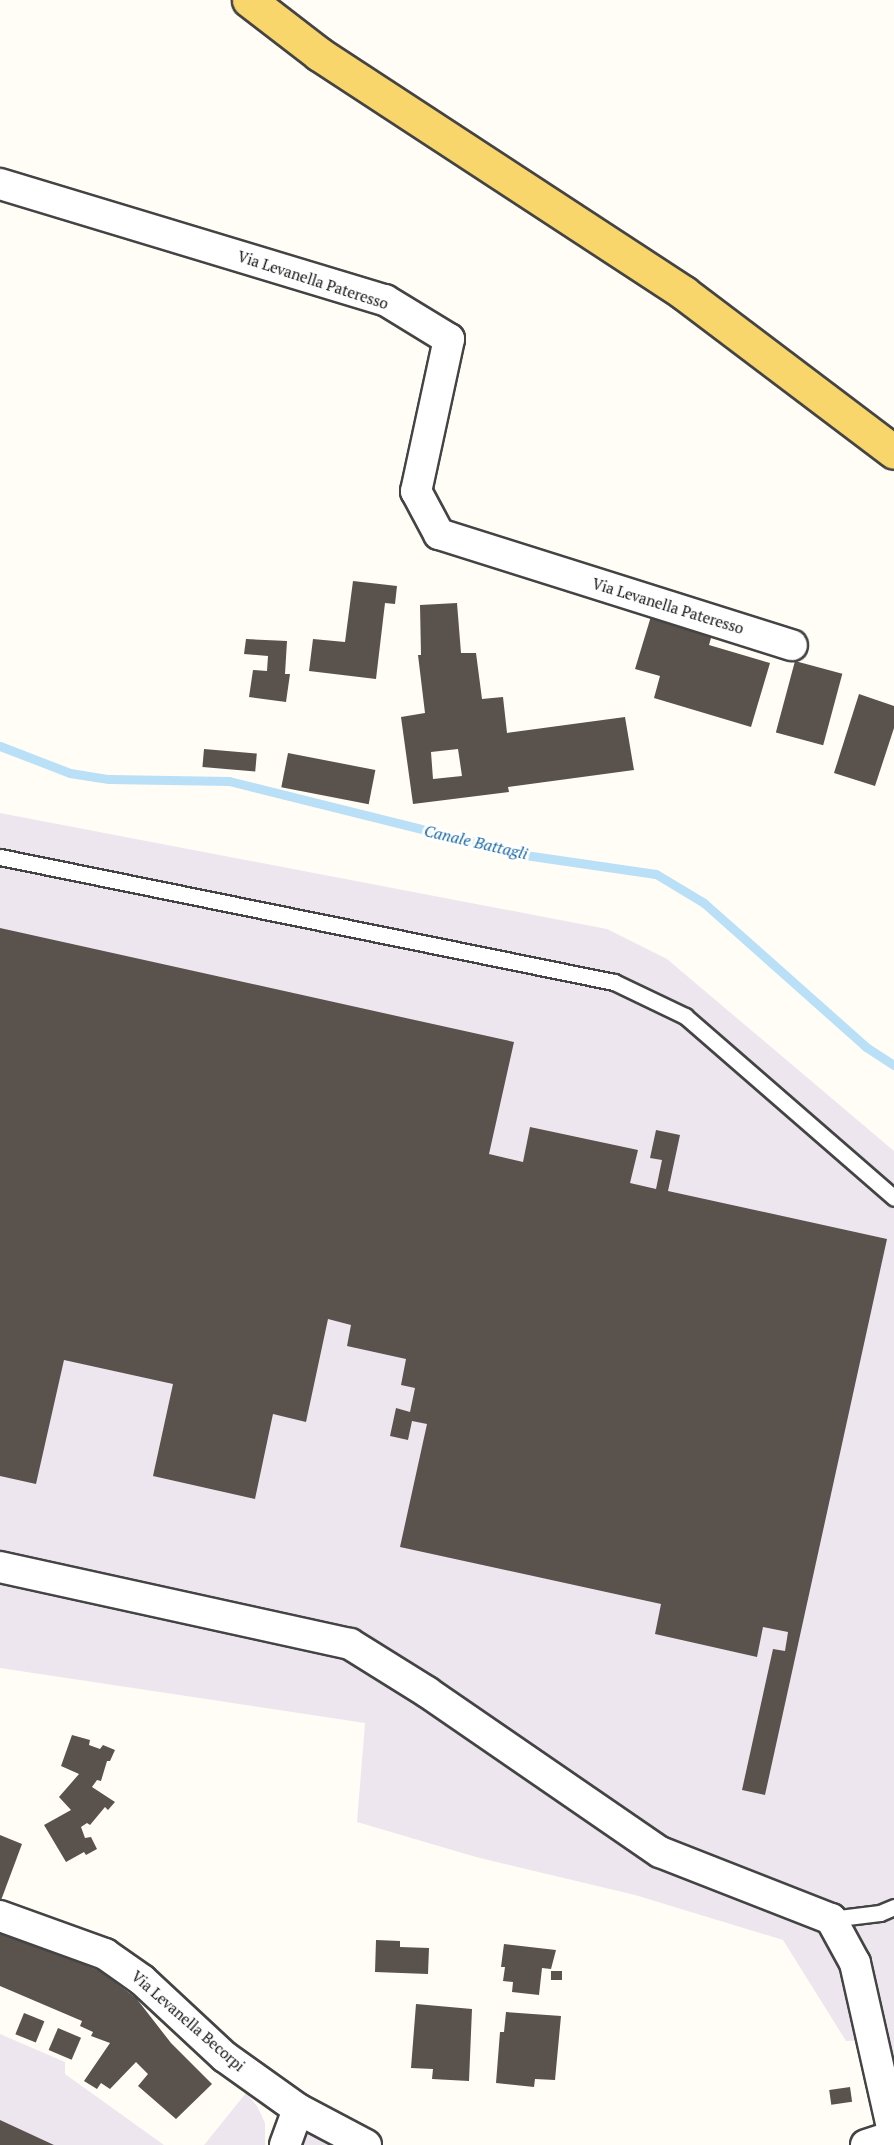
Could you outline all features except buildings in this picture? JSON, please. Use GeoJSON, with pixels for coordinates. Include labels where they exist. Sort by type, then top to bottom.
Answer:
{"type":"FeatureCollection","features":[{"type":"Feature","properties":{"kind":"main road"},"geometry":{"type":"LineString","coordinates":[[249,0],[320,54],[684,294],[894,452]]}},
{"type":"Feature","properties":{"kind":"street","name":"Via Levanella Pateresso"},"geometry":{"type":"LineString","coordinates":[[0,184],[385,300],[449,339],[416,491],[439,534],[792,645]]}},
{"type":"Feature","properties":{"kind":"street"},"geometry":{"type":"LineString","coordinates":[[0,1567],[350,1644],[427,1692],[660,1852],[831,1919],[855,1963],[894,2136],[866,2145]]}},
{"type":"Feature","properties":{"kind":"street","name":"Via Levanella Becorpi"},"geometry":{"type":"LineString","coordinates":[[0,1916],[105,1954],[142,1980],[225,2056],[298,2109],[366,2145]]}},
{"type":"Feature","properties":{"kind":"street"},"geometry":{"type":"LineString","coordinates":[[285,2145],[298,2109]]}},
{"type":"Feature","properties":{"kind":"lane"},"geometry":{"type":"LineString","coordinates":[[0,857],[614,982],[685,1016],[894,1198]]}},
{"type":"Feature","properties":{"kind":"lane"},"geometry":{"type":"LineString","coordinates":[[831,1919],[880,1913],[894,1907]]}},
{"type":"Feature","properties":{"kind":"shaded area"},"geometry":{"type":"Polygon","coordinates":[[[0,813],[607,929],[667,959],[894,1151],[894,2145],[882,2040],[846,2041],[783,1940],[635,1895],[476,1857],[357,1822],[365,1723],[0,1668],[0,813]]]}},
{"type":"Feature","properties":{"kind":"shaded area"},"geometry":{"type":"Polygon","coordinates":[[[0,2034],[65,2062],[65,2074],[164,2145],[0,2145],[0,2034]]]}},
{"type":"Feature","properties":{"kind":"shaded area"},"geometry":{"type":"Polygon","coordinates":[[[246,2093],[257,2106],[265,2123],[265,2145],[204,2145],[246,2093]]]}},
{"type":"Feature","properties":{"kind":"shaded area"},"geometry":{"type":"Polygon","coordinates":[[[307,2132],[341,2145],[268,2145],[307,2132]]]}},
{"type":"Feature","properties":{"kind":"waterway","name":"Canale Battagli"},"geometry":{"type":"LineString","coordinates":[[0,746],[70,773],[109,779],[229,781],[525,855],[656,874],[704,903],[866,1047],[894,1065]]}}]}
